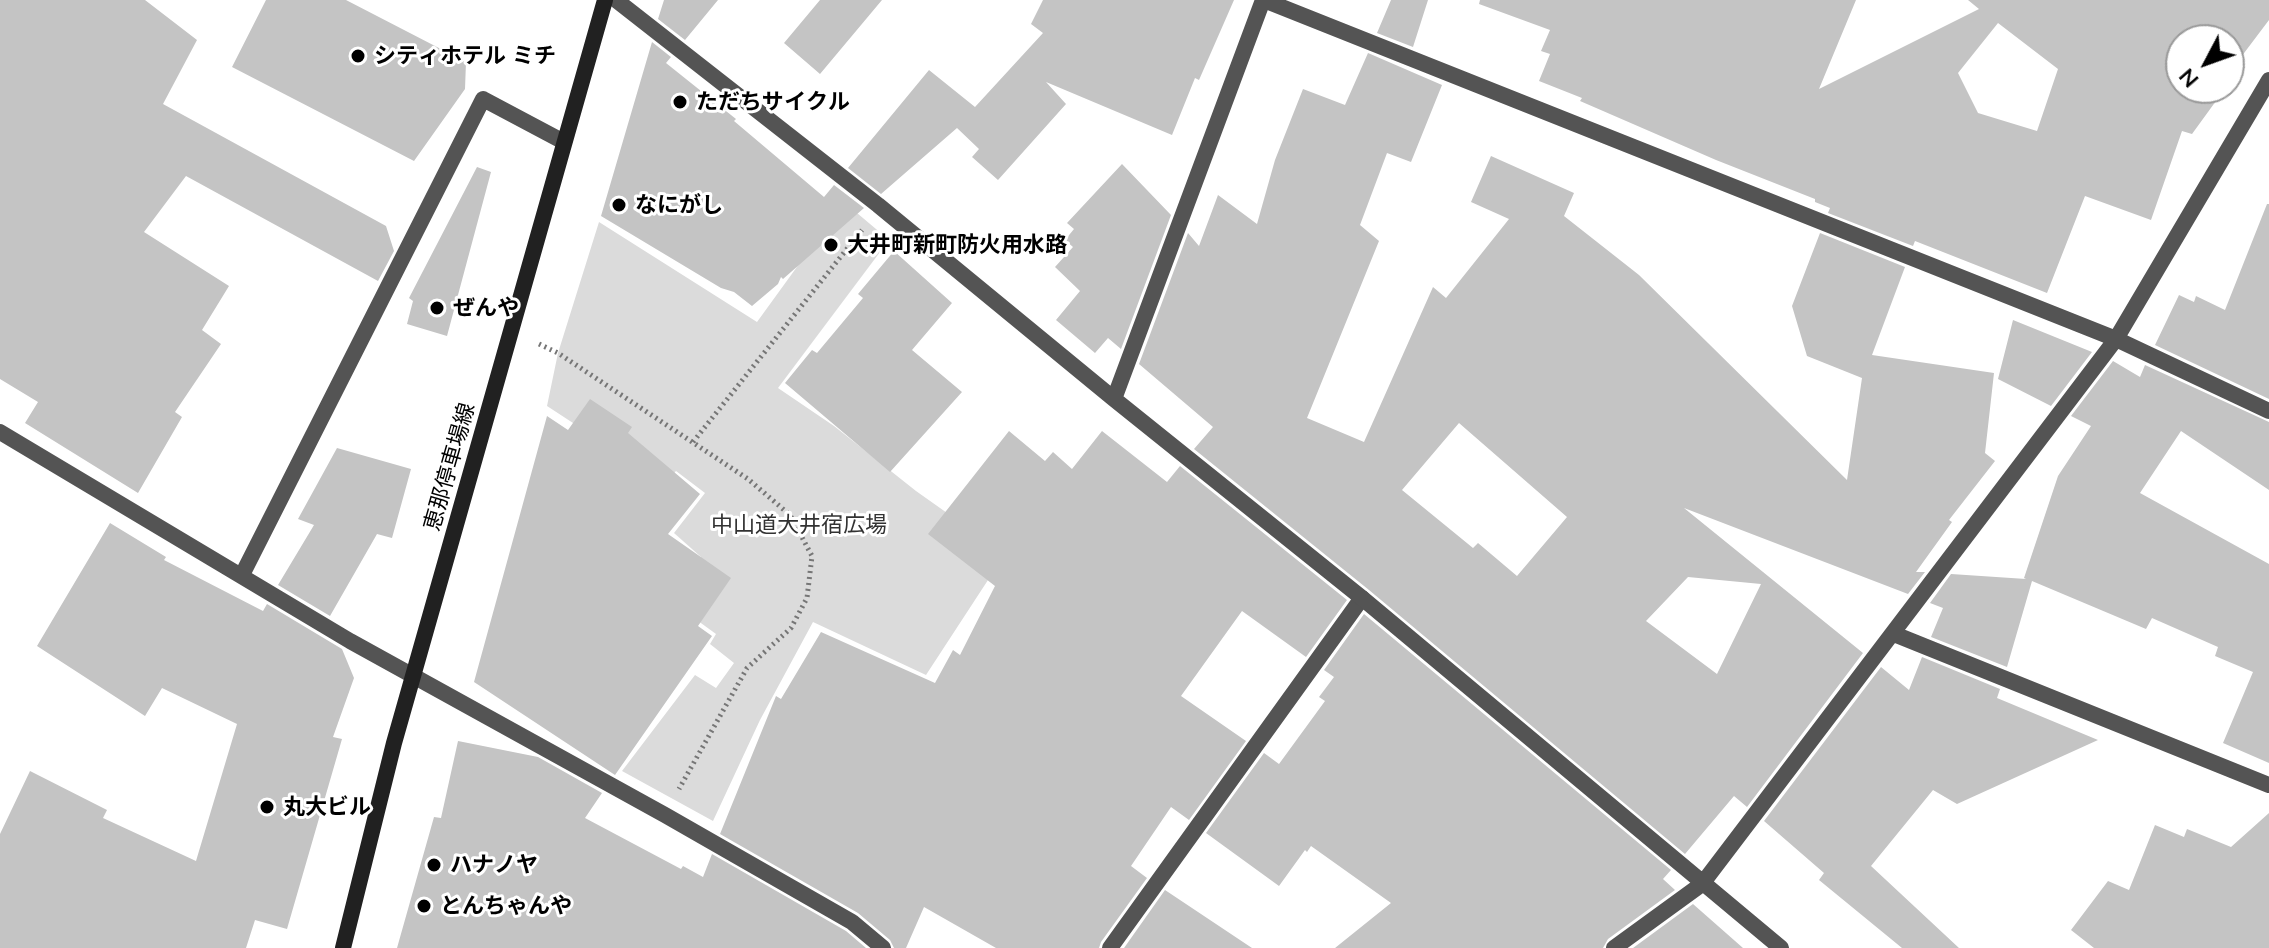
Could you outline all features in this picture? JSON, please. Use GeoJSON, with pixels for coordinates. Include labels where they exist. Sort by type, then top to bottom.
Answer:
{"type":"FeatureCollection","features":[{"type":"Feature","properties":{"kind":"main road","name":"恵那停車場線"},"geometry":{"type":"LineString","coordinates":[[343,948],[394,743],[605,0]]}},
{"type":"Feature","properties":{"kind":"street"},"geometry":{"type":"LineString","coordinates":[[616,0],[878,205],[1362,598],[1781,948]]}},
{"type":"Feature","properties":{"kind":"street"},"geometry":{"type":"LineString","coordinates":[[1114,399],[1264,0],[2116,339],[2269,411]]}},
{"type":"Feature","properties":{"kind":"street"},"geometry":{"type":"LineString","coordinates":[[1614,948],[1702,884],[1894,634],[2116,339],[2269,80]]}},
{"type":"Feature","properties":{"kind":"street"},"geometry":{"type":"LineString","coordinates":[[242,575],[483,99],[564,142]]}},
{"type":"Feature","properties":{"kind":"street"},"geometry":{"type":"LineString","coordinates":[[0,432],[414,676],[852,922],[883,948]]}},
{"type":"Feature","properties":{"kind":"street"},"geometry":{"type":"LineString","coordinates":[[1110,948],[1362,598]]}},
{"type":"Feature","properties":{"kind":"street"},"geometry":{"type":"LineString","coordinates":[[1894,634],[2269,785]]}},
{"type":"Feature","properties":{"kind":"path"},"geometry":{"type":"LineString","coordinates":[[693,442],[868,223],[878,205]]}},
{"type":"Feature","properties":{"kind":"path"},"geometry":{"type":"LineString","coordinates":[[511,331],[558,353],[748,479],[790,515],[812,556],[807,598],[791,628],[747,668],[665,815]]}},
{"type":"Feature","properties":{"kind":"green space","name":"中山道大井宿広場"},"geometry":{"type":"Polygon","coordinates":[[[844,202],[889,240],[778,388],[1005,554],[926,675],[813,622],[760,720],[713,821],[622,771],[695,675],[716,688],[734,663],[710,644],[716,634],[672,602],[701,557],[674,533],[705,493],[676,471],[665,483],[547,406],[558,353],[599,222],[757,322],[844,202]]]}},
{"type":"Feature","properties":{"kind":"building"},"geometry":{"type":"Polygon","coordinates":[[[0,0],[145,0],[197,40],[163,104],[386,226],[394,251],[378,281],[186,176],[144,232],[229,286],[202,330],[221,344],[175,412],[182,417],[138,493],[25,423],[38,402],[0,379],[0,0]]]}},
{"type":"Feature","properties":{"kind":"building","name":"シティホテル ミチ"},"geometry":{"type":"Polygon","coordinates":[[[266,0],[346,0],[466,62],[465,89],[414,161],[232,67],[266,0]]]}},
{"type":"Feature","properties":{"kind":"building"},"geometry":{"type":"Polygon","coordinates":[[[664,0],[718,0],[685,40],[658,19],[664,0]]]}},
{"type":"Feature","properties":{"kind":"building"},"geometry":{"type":"Polygon","coordinates":[[[820,0],[882,0],[820,74],[784,43],[820,0]]]}},
{"type":"Feature","properties":{"kind":"building"},"geometry":{"type":"Polygon","coordinates":[[[1043,0],[1234,0],[1199,80],[1195,78],[1172,135],[1046,82],[1066,104],[998,180],[972,157],[979,149],[957,128],[881,194],[848,168],[929,70],[975,107],[1043,33],[1031,24],[1043,0]]]}},
{"type":"Feature","properties":{"kind":"building"},"geometry":{"type":"Polygon","coordinates":[[[1391,0],[1428,0],[1413,47],[1377,33],[1391,0]]]}},
{"type":"Feature","properties":{"kind":"building"},"geometry":{"type":"Polygon","coordinates":[[[1480,0],[1856,0],[1819,89],[1979,9],[1968,0],[2269,0],[2269,20],[2245,52],[2245,24],[2165,24],[2165,104],[2214,104],[2192,134],[2182,131],[2151,220],[2085,196],[2047,293],[1915,241],[1913,246],[1828,213],[1830,208],[1815,202],[1815,199],[1716,160],[1539,81],[1550,54],[1541,51],[1550,30],[1479,4],[1480,0]],[[1998,23],[1958,73],[1978,113],[2037,131],[2058,69],[1998,23]]]}},
{"type":"Feature","properties":{"kind":"building"},"geometry":{"type":"Polygon","coordinates":[[[652,42],[671,57],[666,63],[736,119],[734,121],[824,197],[834,185],[864,208],[783,279],[781,277],[778,284],[752,306],[734,292],[721,288],[601,216],[652,42]]]}},
{"type":"Feature","properties":{"kind":"building"},"geometry":{"type":"Polygon","coordinates":[[[1368,53],[1442,85],[1411,162],[1387,153],[1360,225],[1379,241],[1307,418],[1364,442],[1433,287],[1446,298],[1509,219],[1471,202],[1491,156],[1574,193],[1564,216],[1639,275],[1847,480],[1862,378],[1807,356],[1792,306],[1820,233],[1905,267],[1872,355],[1994,373],[1985,453],[1995,461],[1949,520],[1952,522],[1916,572],[1925,572],[1908,594],[1684,508],[1863,653],[1747,807],[1734,796],[1685,854],[1369,590],[1194,449],[1213,427],[1139,364],[1188,233],[1199,246],[1218,195],[1257,224],[1275,160],[1303,89],[1345,105],[1368,53]],[[1459,423],[1402,490],[1473,548],[1478,543],[1517,576],[1567,517],[1459,423]],[[1688,577],[1646,621],[1717,674],[1761,584],[1688,577]]]}},
{"type":"Feature","properties":{"kind":"building"},"geometry":{"type":"Polygon","coordinates":[[[1122,164],[1171,215],[1121,349],[1108,338],[1095,353],[1056,320],[1080,291],[1055,267],[1073,247],[1065,240],[1074,229],[1067,223],[1122,164]]]}},
{"type":"Feature","properties":{"kind":"building"},"geometry":{"type":"Polygon","coordinates":[[[477,167],[491,172],[447,336],[407,324],[413,301],[409,298],[477,167]]]}},
{"type":"Feature","properties":{"kind":"building"},"geometry":{"type":"Polygon","coordinates":[[[2267,204],[2269,399],[2155,345],[2179,295],[2194,302],[2196,296],[2225,310],[2267,204]]]}},
{"type":"Feature","properties":{"kind":"building"},"geometry":{"type":"Polygon","coordinates":[[[894,251],[952,303],[912,350],[962,392],[890,472],[785,383],[812,350],[817,353],[863,298],[858,294],[894,251]]]}},
{"type":"Feature","properties":{"kind":"building"},"geometry":{"type":"Polygon","coordinates":[[[2013,320],[2092,352],[2051,406],[1998,379],[2013,320]]]}},
{"type":"Feature","properties":{"kind":"building"},"geometry":{"type":"Polygon","coordinates":[[[2113,361],[2140,377],[2145,365],[2269,422],[2269,490],[2181,431],[2140,493],[2269,564],[2269,763],[2223,743],[2253,672],[2215,656],[2218,647],[2152,618],[2146,629],[2032,581],[2007,667],[1931,637],[1943,608],[1930,603],[1951,574],[2026,579],[2058,476],[2091,426],[2071,416],[2113,361]]]}},
{"type":"Feature","properties":{"kind":"building"},"geometry":{"type":"Polygon","coordinates":[[[590,399],[632,427],[628,433],[700,494],[668,534],[731,578],[698,626],[712,636],[615,775],[474,682],[547,416],[568,430],[590,399]]]}},
{"type":"Feature","properties":{"kind":"building"},"geometry":{"type":"Polygon","coordinates":[[[1009,431],[1045,461],[1053,452],[1072,469],[1102,431],[1167,482],[1180,466],[1347,600],[1306,657],[1242,611],[1181,696],[1246,741],[1189,820],[1171,807],[1131,866],[1147,878],[1099,948],[996,948],[924,907],[906,948],[894,948],[890,940],[858,913],[720,834],[776,696],[781,699],[821,632],[935,683],[953,650],[960,655],[995,586],[928,534],[1009,431]]]}},
{"type":"Feature","properties":{"kind":"building"},"geometry":{"type":"Polygon","coordinates":[[[337,448],[411,469],[392,538],[377,534],[330,616],[278,585],[314,525],[298,519],[337,448]]]}},
{"type":"Feature","properties":{"kind":"building"},"geometry":{"type":"Polygon","coordinates":[[[110,523],[166,557],[164,560],[263,611],[267,604],[342,649],[354,678],[333,737],[342,739],[287,929],[255,920],[246,948],[0,948],[0,834],[30,771],[107,810],[103,818],[196,861],[237,724],[162,688],[145,716],[37,646],[110,523]]]}},
{"type":"Feature","properties":{"kind":"building"},"geometry":{"type":"Polygon","coordinates":[[[1364,614],[1671,870],[1663,879],[1675,890],[1608,939],[1603,948],[1335,948],[1391,903],[1311,846],[1279,886],[1206,833],[1264,753],[1279,764],[1325,701],[1319,697],[1334,677],[1324,670],[1364,614]]]}},
{"type":"Feature","properties":{"kind":"building"},"geometry":{"type":"Polygon","coordinates":[[[1922,657],[2000,689],[1997,698],[2098,740],[1957,804],[1933,790],[1871,866],[1959,948],[1902,948],[1819,880],[1824,873],[1764,821],[1881,667],[1909,690],[1922,657]]]}},
{"type":"Feature","properties":{"kind":"building"},"geometry":{"type":"Polygon","coordinates":[[[458,741],[538,757],[602,793],[585,818],[681,869],[683,866],[703,877],[712,854],[846,931],[866,948],[397,948],[434,817],[441,818],[458,741]]]}},
{"type":"Feature","properties":{"kind":"building"},"geometry":{"type":"Polygon","coordinates":[[[2269,813],[2269,948],[2094,948],[2071,930],[2108,881],[2129,890],[2155,825],[2184,837],[2187,829],[2231,847],[2269,813]]]}},
{"type":"Feature","properties":{"kind":"building"},"geometry":{"type":"Polygon","coordinates":[[[1165,890],[1252,948],[1124,948],[1165,890]]]}},
{"type":"Feature","properties":{"kind":"building"},"geometry":{"type":"Polygon","coordinates":[[[1693,904],[1743,948],[1633,948],[1693,904]]]}},
{"type":"Feature","properties":{"kind":"place","name":"シティホテル ミチ"},"geometry":{"type":"Point","coordinates":[358,56]}},
{"type":"Feature","properties":{"kind":"place","name":"ただちサイクル"},"geometry":{"type":"Point","coordinates":[680,102]}},
{"type":"Feature","properties":{"kind":"place","name":"なにがし"},"geometry":{"type":"Point","coordinates":[619,205]}},
{"type":"Feature","properties":{"kind":"place","name":"大井町新町防火用水路"},"geometry":{"type":"Point","coordinates":[831,245]}},
{"type":"Feature","properties":{"kind":"place","name":"ぜんや"},"geometry":{"type":"Point","coordinates":[437,308]}},
{"type":"Feature","properties":{"kind":"place","name":"丸大ビル"},"geometry":{"type":"Point","coordinates":[267,807]}},
{"type":"Feature","properties":{"kind":"place","name":"ハナノヤ"},"geometry":{"type":"Point","coordinates":[434,865]}},
{"type":"Feature","properties":{"kind":"place","name":"とんちゃんや"},"geometry":{"type":"Point","coordinates":[424,906]}}]}
